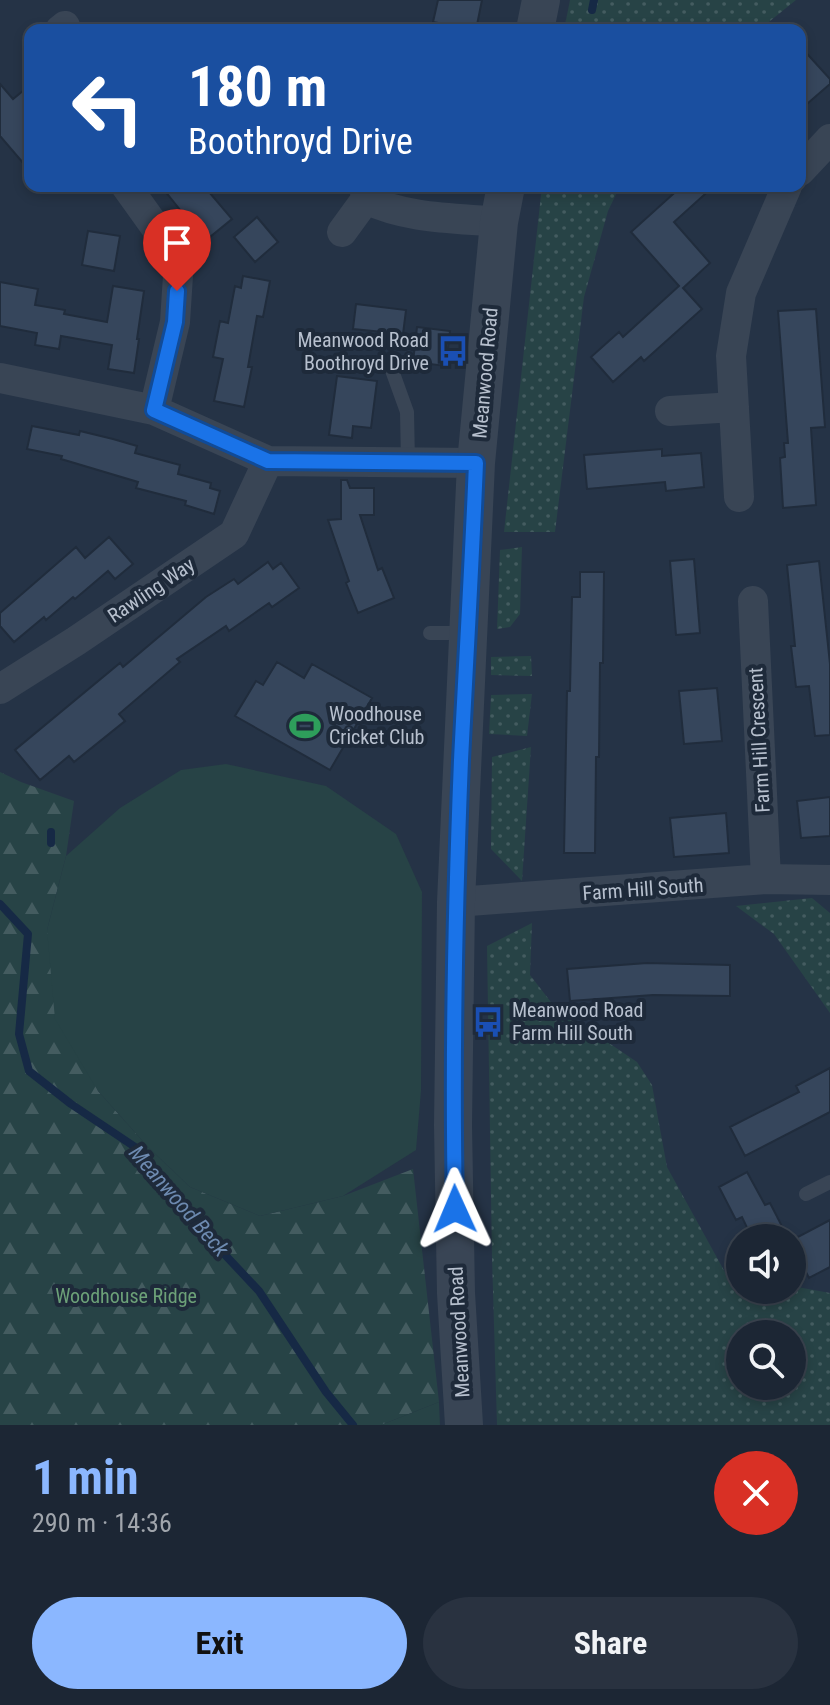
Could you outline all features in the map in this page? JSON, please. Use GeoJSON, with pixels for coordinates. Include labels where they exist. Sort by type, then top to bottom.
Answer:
{"type":"FeatureCollection","features":[{"type":"Feature","properties":{"kind":"street"},"geometry":{"type":"LineString","coordinates":[[536,24],[541,0]]}},
{"type":"Feature","properties":{"kind":"street"},"geometry":{"type":"LineString","coordinates":[[806,165],[830,139]]}},
{"type":"Feature","properties":{"kind":"street"},"geometry":{"type":"LineString","coordinates":[[130,192],[179,260],[175,322],[154,410]]}},
{"type":"Feature","properties":{"kind":"street"},"geometry":{"type":"LineString","coordinates":[[342,232],[365,192],[385,209],[414,215],[502,204]]}},
{"type":"Feature","properties":{"kind":"street"},"geometry":{"type":"LineString","coordinates":[[739,497],[731,356],[741,293],[784,192]]}},
{"type":"Feature","properties":{"kind":"street","name":"Meanwood Road"},"geometry":{"type":"LineString","coordinates":[[464,1425],[456,1293],[456,902],[449,633],[473,562],[476,463],[502,204]]}},
{"type":"Feature","properties":{"kind":"street"},"geometry":{"type":"LineString","coordinates":[[0,378],[154,410],[268,461],[476,463]]}},
{"type":"Feature","properties":{"kind":"street"},"geometry":{"type":"LineString","coordinates":[[670,411],[734,407]]}},
{"type":"Feature","properties":{"kind":"street","name":"Rawling Way"},"geometry":{"type":"LineString","coordinates":[[0,689],[234,534],[268,461]]}},
{"type":"Feature","properties":{"kind":"street","name":"Farm Hill Crescent"},"geometry":{"type":"LineString","coordinates":[[753,601],[766,879]]}},
{"type":"Feature","properties":{"kind":"street","name":"Farm Hill South"},"geometry":{"type":"LineString","coordinates":[[456,902],[766,879],[830,880]]}},
{"type":"Feature","properties":{"kind":"lane"},"geometry":{"type":"LineString","coordinates":[[389,362],[407,412],[408,462]]}},
{"type":"Feature","properties":{"kind":"lane"},"geometry":{"type":"LineString","coordinates":[[806,1194],[830,1182]]}},
{"type":"Feature","properties":{"kind":"green space"},"geometry":{"type":"Polygon","coordinates":[[[570,0],[796,0],[766,24],[565,24],[570,0]]]}},
{"type":"Feature","properties":{"kind":"green space"},"geometry":{"type":"Polygon","coordinates":[[[541,192],[617,192],[608,211],[584,297],[555,532],[504,532],[541,192]]]}},
{"type":"Feature","properties":{"kind":"green space"},"geometry":{"type":"Polygon","coordinates":[[[522,547],[520,614],[510,627],[497,629],[500,550],[522,547]]]}},
{"type":"Feature","properties":{"kind":"green space"},"geometry":{"type":"Polygon","coordinates":[[[531,656],[532,676],[491,675],[491,657],[531,656]]]}},
{"type":"Feature","properties":{"kind":"green space"},"geometry":{"type":"Polygon","coordinates":[[[532,694],[527,736],[489,734],[491,695],[532,694]]]}},
{"type":"Feature","properties":{"kind":"green space"},"geometry":{"type":"Polygon","coordinates":[[[531,747],[522,881],[491,849],[492,757],[531,747]]]}},
{"type":"Feature","properties":{"kind":"green space"},"geometry":{"type":"Polygon","coordinates":[[[226,764],[326,786],[396,834],[422,892],[421,1091],[416,1150],[343,1196],[260,1216],[190,1187],[148,1147],[98,1091],[55,1019],[47,930],[66,856],[120,808],[181,770],[226,764]]]}},
{"type":"Feature","properties":{"kind":"green space","name":"Woodhouse Ridge"},"geometry":{"type":"Polygon","coordinates":[[[0,772],[74,801],[66,856],[47,930],[98,1091],[148,1147],[190,1187],[260,1216],[343,1196],[413,1169],[439,1402],[381,1425],[0,1425],[0,772]]]}},
{"type":"Feature","properties":{"kind":"green space"},"geometry":{"type":"Polygon","coordinates":[[[812,898],[830,913],[830,1013],[774,934],[736,906],[812,898]]]}},
{"type":"Feature","properties":{"kind":"green space"},"geometry":{"type":"Polygon","coordinates":[[[532,923],[530,975],[554,1006],[637,1062],[652,1085],[667,1167],[726,1274],[726,1304],[806,1304],[806,1289],[830,1293],[830,1425],[497,1425],[487,946],[532,923]]]}},
{"type":"Feature","properties":{"kind":"green space"},"geometry":{"type":"Polygon","coordinates":[[[439,1402],[440,1425],[381,1425],[439,1402]]]}},
{"type":"Feature","properties":{"kind":"building"},"geometry":{"type":"Polygon","coordinates":[[[438,0],[482,0],[477,24],[433,22],[438,0]]]}},
{"type":"Feature","properties":{"kind":"building"},"geometry":{"type":"Polygon","coordinates":[[[806,53],[830,79],[830,84],[806,105],[806,53]]]}},
{"type":"Feature","properties":{"kind":"building"},"geometry":{"type":"Polygon","coordinates":[[[0,84],[13,99],[24,90],[24,164],[0,136],[0,84]]]}},
{"type":"Feature","properties":{"kind":"building"},"geometry":{"type":"Polygon","coordinates":[[[166,192],[209,192],[232,219],[205,241],[166,192]]]}},
{"type":"Feature","properties":{"kind":"building"},"geometry":{"type":"Polygon","coordinates":[[[675,192],[707,192],[674,222],[710,263],[683,288],[702,309],[644,361],[641,357],[613,382],[591,357],[619,332],[623,337],[679,286],[631,232],[675,192]]]}},
{"type":"Feature","properties":{"kind":"building"},"geometry":{"type":"Polygon","coordinates":[[[257,217],[278,242],[255,262],[234,237],[257,217]]]}},
{"type":"Feature","properties":{"kind":"building"},"geometry":{"type":"Polygon","coordinates":[[[88,231],[120,236],[114,271],[82,265],[88,231]]]}},
{"type":"Feature","properties":{"kind":"building"},"geometry":{"type":"Polygon","coordinates":[[[243,276],[270,281],[263,317],[257,316],[244,407],[214,401],[223,359],[213,357],[220,321],[228,323],[235,286],[241,288],[243,276]]]}},
{"type":"Feature","properties":{"kind":"building"},"geometry":{"type":"Polygon","coordinates":[[[0,282],[38,289],[35,305],[107,322],[113,286],[144,291],[134,373],[108,369],[112,345],[61,336],[59,349],[35,345],[37,333],[0,326],[0,282]]]}},
{"type":"Feature","properties":{"kind":"building"},"geometry":{"type":"Polygon","coordinates":[[[356,304],[406,310],[403,334],[353,329],[356,304]]]}},
{"type":"Feature","properties":{"kind":"building"},"geometry":{"type":"Polygon","coordinates":[[[816,309],[825,427],[811,428],[816,505],[783,508],[780,458],[785,457],[784,443],[788,443],[778,311],[816,309]]]}},
{"type":"Feature","properties":{"kind":"building"},"geometry":{"type":"Polygon","coordinates":[[[417,327],[450,331],[446,366],[413,362],[417,327]]]}},
{"type":"Feature","properties":{"kind":"building"},"geometry":{"type":"Polygon","coordinates":[[[337,376],[377,381],[371,428],[353,426],[352,438],[329,435],[337,376]]]}},
{"type":"Feature","properties":{"kind":"building"},"geometry":{"type":"Polygon","coordinates":[[[32,426],[79,435],[80,431],[113,439],[137,446],[135,453],[180,465],[178,474],[211,483],[210,488],[220,491],[214,514],[185,505],[186,501],[136,488],[138,482],[61,459],[62,456],[27,449],[32,426]]]}},
{"type":"Feature","properties":{"kind":"building"},"geometry":{"type":"Polygon","coordinates":[[[662,449],[662,456],[701,453],[704,487],[666,491],[665,482],[587,489],[584,455],[662,449]]]}},
{"type":"Feature","properties":{"kind":"building"},"geometry":{"type":"Polygon","coordinates":[[[341,480],[347,480],[350,488],[374,488],[374,515],[360,515],[378,570],[382,568],[394,598],[358,613],[328,520],[341,519],[341,480]]]}},
{"type":"Feature","properties":{"kind":"building"},"geometry":{"type":"Polygon","coordinates":[[[109,537],[133,564],[115,579],[108,571],[75,599],[73,597],[46,620],[44,617],[14,642],[0,626],[0,613],[76,547],[85,558],[109,537]]]}},
{"type":"Feature","properties":{"kind":"building"},"geometry":{"type":"Polygon","coordinates":[[[694,559],[700,633],[676,635],[670,561],[694,559]]]}},
{"type":"Feature","properties":{"kind":"building"},"geometry":{"type":"Polygon","coordinates":[[[819,561],[830,664],[830,735],[815,736],[809,686],[796,687],[787,565],[819,561]]]}},
{"type":"Feature","properties":{"kind":"building"},"geometry":{"type":"Polygon","coordinates":[[[268,562],[273,569],[281,563],[299,588],[272,607],[269,603],[229,631],[226,626],[177,659],[180,662],[119,714],[125,721],[74,762],[69,756],[40,780],[15,750],[120,663],[123,667],[206,597],[234,579],[238,584],[268,562]]]}},
{"type":"Feature","properties":{"kind":"building"},"geometry":{"type":"Polygon","coordinates":[[[580,572],[604,572],[595,853],[564,853],[572,597],[580,597],[580,572]]]}},
{"type":"Feature","properties":{"kind":"building","name":"Woodhouse Cricket Club"},"geometry":{"type":"Polygon","coordinates":[[[277,662],[304,678],[312,664],[372,698],[330,770],[235,716],[256,681],[263,685],[277,662]]]}},
{"type":"Feature","properties":{"kind":"building"},"geometry":{"type":"Polygon","coordinates":[[[717,688],[722,741],[684,744],[679,691],[717,688]]]}},
{"type":"Feature","properties":{"kind":"building"},"geometry":{"type":"Polygon","coordinates":[[[830,797],[830,836],[801,838],[797,801],[830,797]]]}},
{"type":"Feature","properties":{"kind":"building"},"geometry":{"type":"Polygon","coordinates":[[[726,813],[729,853],[674,857],[670,818],[726,813]]]}},
{"type":"Feature","properties":{"kind":"building"},"geometry":{"type":"Polygon","coordinates":[[[647,963],[730,965],[730,996],[653,995],[570,1001],[567,969],[647,963]]]}},
{"type":"Feature","properties":{"kind":"building"},"geometry":{"type":"Polygon","coordinates":[[[830,1068],[830,1112],[745,1156],[730,1127],[799,1092],[796,1086],[830,1068]]]}},
{"type":"Feature","properties":{"kind":"building"},"geometry":{"type":"Polygon","coordinates":[[[747,1172],[765,1205],[770,1203],[781,1224],[745,1224],[742,1217],[736,1220],[719,1187],[747,1172]]]}},
{"type":"Feature","properties":{"kind":"building"},"geometry":{"type":"Polygon","coordinates":[[[830,1220],[830,1267],[809,1278],[806,1272],[806,1233],[830,1220]]]}},
{"type":"Feature","properties":{"kind":"waterway"},"geometry":{"type":"LineString","coordinates":[[592,10],[594,0]]}},
{"type":"Feature","properties":{"kind":"waterway"},"geometry":{"type":"LineString","coordinates":[[51,832],[51,843]]}},
{"type":"Feature","properties":{"kind":"waterway","name":"Meanwood Beck"},"geometry":{"type":"LineString","coordinates":[[0,904],[28,934],[19,1034],[29,1071],[138,1149],[165,1191],[259,1291],[326,1392],[353,1425]]}},
{"type":"Feature","properties":{"kind":"place","name":"Meanwood Road Boothroyd Drive"},"geometry":{"type":"Point","coordinates":[453,351]}},
{"type":"Feature","properties":{"kind":"place","name":"Woodhouse Cricket Club"},"geometry":{"type":"Point","coordinates":[305,726]}},
{"type":"Feature","properties":{"kind":"place","name":"Meanwood Road Farm Hill South"},"geometry":{"type":"Point","coordinates":[488,1022]}},
{"type":"Feature","properties":{"kind":"route"},"geometry":{"type":"LineString","coordinates":[[177,291],[175,322],[154,410],[268,461],[476,463],[456,902],[455,1209]]}}]}
